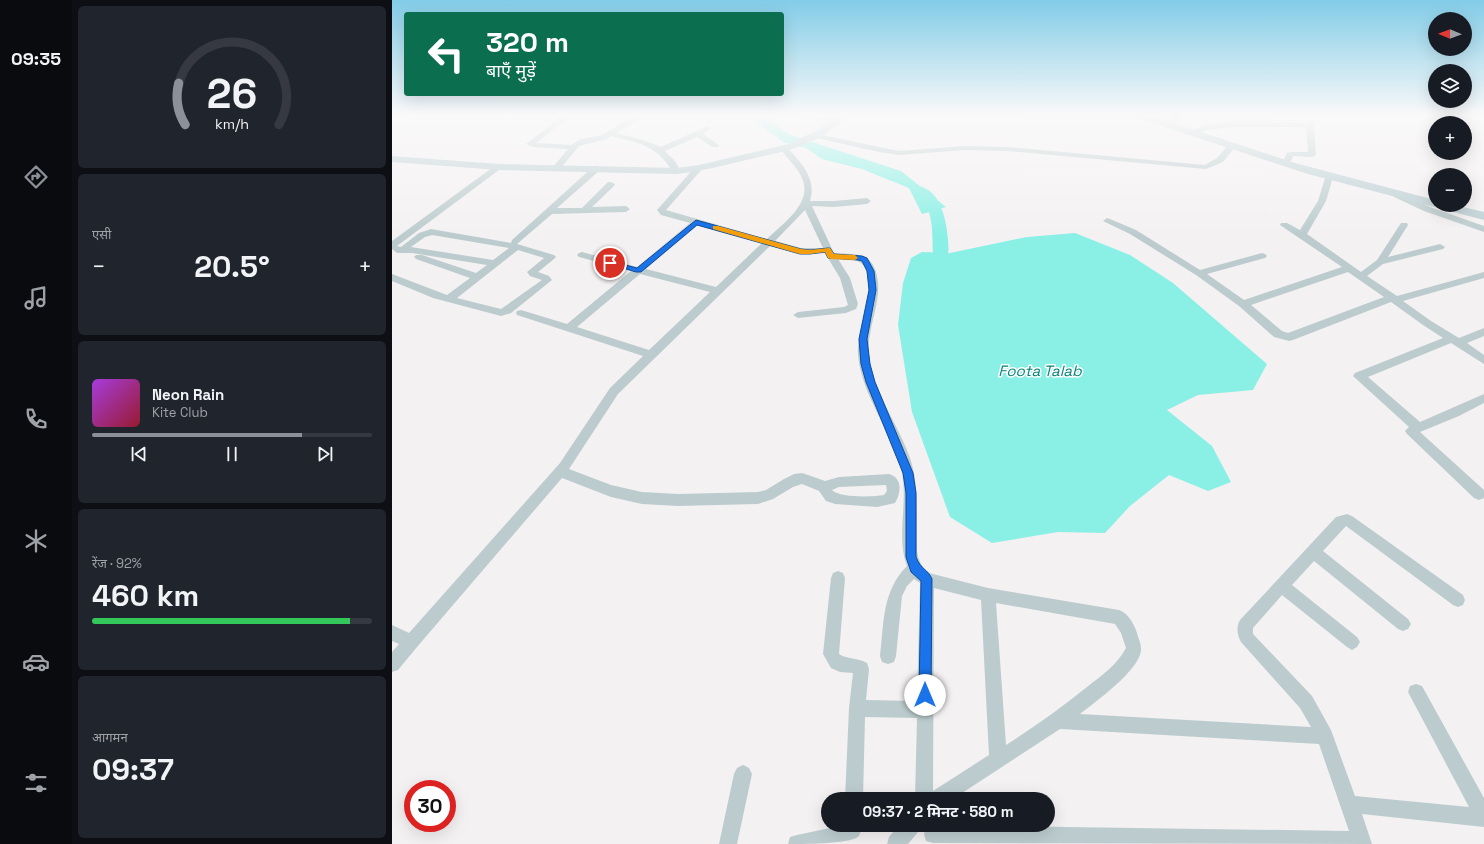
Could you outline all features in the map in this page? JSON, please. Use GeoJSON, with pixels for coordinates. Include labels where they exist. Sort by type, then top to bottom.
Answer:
{"type":"FeatureCollection","features":[{"type":"Feature","properties":{"kind":"main road"},"geometry":{"type":"LineString","coordinates":[[392,159],[499,167],[677,170],[699,168],[753,155]]}},
{"type":"Feature","properties":{"kind":"main road"},"geometry":{"type":"LineString","coordinates":[[1260,155],[1329,177],[1428,202]]}},
{"type":"Feature","properties":{"kind":"main road"},"geometry":{"type":"LineString","coordinates":[[1468,212],[1484,216]]}},
{"type":"Feature","properties":{"kind":"street"},"geometry":{"type":"LineString","coordinates":[[557,167],[566,155]]}},
{"type":"Feature","properties":{"kind":"street"},"geometry":{"type":"LineString","coordinates":[[667,155],[671,158],[677,170]]}},
{"type":"Feature","properties":{"kind":"street"},"geometry":{"type":"LineString","coordinates":[[392,664],[560,471],[581,444],[614,391],[800,212],[806,203],[809,192],[808,182],[806,175],[794,155]]}},
{"type":"Feature","properties":{"kind":"street"},"geometry":{"type":"LineString","coordinates":[[1078,155],[1206,167],[1220,160],[1224,155]]}},
{"type":"Feature","properties":{"kind":"street"},"geometry":{"type":"LineString","coordinates":[[1286,164],[1290,155]]}},
{"type":"Feature","properties":{"kind":"street"},"geometry":{"type":"LineString","coordinates":[[395,250],[499,167]]}},
{"type":"Feature","properties":{"kind":"street"},"geometry":{"type":"LineString","coordinates":[[449,299],[496,263],[550,211],[598,168]]}},
{"type":"Feature","properties":{"kind":"street"},"geometry":{"type":"LineString","coordinates":[[699,168],[662,210],[664,213],[806,252],[829,253],[860,258],[864,260],[871,271],[872,298],[863,339],[863,351],[871,382],[908,473],[911,493],[911,557],[921,574],[925,710],[924,792]]}},
{"type":"Feature","properties":{"kind":"street"},"geometry":{"type":"LineString","coordinates":[[1302,235],[1322,201],[1329,177]]}},
{"type":"Feature","properties":{"kind":"street"},"geometry":{"type":"LineString","coordinates":[[584,210],[611,184]]}},
{"type":"Feature","properties":{"kind":"street"},"geometry":{"type":"LineString","coordinates":[[1397,194],[1427,209],[1484,229]]}},
{"type":"Feature","properties":{"kind":"street"},"geometry":{"type":"LineString","coordinates":[[806,203],[834,204],[867,201]]}},
{"type":"Feature","properties":{"kind":"street"},"geometry":{"type":"LineString","coordinates":[[798,315],[846,310],[852,307],[853,304],[845,278],[829,253],[806,203]]}},
{"type":"Feature","properties":{"kind":"street"},"geometry":{"type":"LineString","coordinates":[[550,211],[626,209]]}},
{"type":"Feature","properties":{"kind":"street"},"geometry":{"type":"LineString","coordinates":[[1107,221],[1133,232],[1199,273],[1243,304],[1278,334],[1289,337],[1394,299],[1484,275]]}},
{"type":"Feature","properties":{"kind":"street"},"geometry":{"type":"LineString","coordinates":[[568,328],[696,222]]}},
{"type":"Feature","properties":{"kind":"street"},"geometry":{"type":"LineString","coordinates":[[1284,225],[1302,235],[1427,323],[1484,360]]}},
{"type":"Feature","properties":{"kind":"street"},"geometry":{"type":"LineString","coordinates":[[1361,276],[1380,262],[1404,225]]}},
{"type":"Feature","properties":{"kind":"street"},"geometry":{"type":"LineString","coordinates":[[392,277],[437,296],[501,313],[507,311],[546,282],[546,278],[533,274],[532,272],[551,257],[516,244],[431,232],[422,235],[395,250]]}},
{"type":"Feature","properties":{"kind":"street"},"geometry":{"type":"LineString","coordinates":[[1380,262],[1440,247]]}},
{"type":"Feature","properties":{"kind":"street"},"geometry":{"type":"LineString","coordinates":[[395,250],[496,263]]}},
{"type":"Feature","properties":{"kind":"street"},"geometry":{"type":"LineString","coordinates":[[395,250],[478,277]]}},
{"type":"Feature","properties":{"kind":"street"},"geometry":{"type":"LineString","coordinates":[[582,255],[717,291]]}},
{"type":"Feature","properties":{"kind":"street"},"geometry":{"type":"LineString","coordinates":[[1199,273],[1262,256]]}},
{"type":"Feature","properties":{"kind":"street"},"geometry":{"type":"LineString","coordinates":[[1243,304],[1350,268]]}},
{"type":"Feature","properties":{"kind":"street"},"geometry":{"type":"LineString","coordinates":[[521,313],[651,355]]}},
{"type":"Feature","properties":{"kind":"street"},"geometry":{"type":"LineString","coordinates":[[1419,428],[1359,376],[1455,340],[1484,332]]}},
{"type":"Feature","properties":{"kind":"street"},"geometry":{"type":"LineString","coordinates":[[1482,494],[1411,431],[1455,413],[1484,398]]}},
{"type":"Feature","properties":{"kind":"street"},"geometry":{"type":"LineString","coordinates":[[560,471],[616,493],[654,500],[673,501],[768,496],[797,478],[806,478],[824,487]]}},
{"type":"Feature","properties":{"kind":"street"},"geometry":{"type":"LineString","coordinates":[[933,834],[1112,840],[1362,843],[1325,736],[1306,702],[1246,637],[1245,625],[1341,521],[1347,520],[1458,600]]}},
{"type":"Feature","properties":{"kind":"street"},"geometry":{"type":"LineString","coordinates":[[1312,552],[1403,624]]}},
{"type":"Feature","properties":{"kind":"street"},"geometry":{"type":"LineString","coordinates":[[888,656],[895,595],[902,580],[921,574],[988,595],[1119,617],[1128,629],[1134,649],[1127,662],[1114,676],[1058,721],[998,758],[947,792]]}},
{"type":"Feature","properties":{"kind":"street"},"geometry":{"type":"LineString","coordinates":[[838,578],[831,654],[833,660],[837,663],[857,666],[861,669],[857,708],[854,792]]}},
{"type":"Feature","properties":{"kind":"street"},"geometry":{"type":"LineString","coordinates":[[1281,585],[1352,642]]}},
{"type":"Feature","properties":{"kind":"street"},"geometry":{"type":"LineString","coordinates":[[988,595],[998,758]]}},
{"type":"Feature","properties":{"kind":"street"},"geometry":{"type":"LineString","coordinates":[[392,633],[412,642]]}},
{"type":"Feature","properties":{"kind":"street"},"geometry":{"type":"LineString","coordinates":[[1416,692],[1484,817]]}},
{"type":"Feature","properties":{"kind":"street"},"geometry":{"type":"LineString","coordinates":[[857,708],[925,710]]}},
{"type":"Feature","properties":{"kind":"street"},"geometry":{"type":"LineString","coordinates":[[1058,721],[1325,736]]}},
{"type":"Feature","properties":{"kind":"street"},"geometry":{"type":"LineString","coordinates":[[728,844],[743,774]]}},
{"type":"Feature","properties":{"kind":"street"},"geometry":{"type":"LineString","coordinates":[[1349,804],[1484,817]]}},
{"type":"Feature","properties":{"kind":"street"},"geometry":{"type":"LineString","coordinates":[[797,844],[848,834],[850,832]]}},
{"type":"Feature","properties":{"kind":"street"},"geometry":{"type":"LineString","coordinates":[[896,844],[905,832]]}},
{"type":"Feature","properties":{"kind":"water"},"geometry":{"type":"Polygon","coordinates":[[[817,155],[853,155],[901,171],[946,207],[922,214],[909,188],[862,169],[822,159],[817,155]]]}},
{"type":"Feature","properties":{"kind":"water","name":"Foota Talab"},"geometry":{"type":"Polygon","coordinates":[[[1075,233],[1130,255],[1173,283],[1267,364],[1253,390],[1198,395],[1167,410],[1212,446],[1231,482],[1208,491],[1169,475],[1130,506],[1105,533],[1058,532],[992,543],[950,517],[912,412],[898,325],[903,283],[911,258],[922,252],[950,253],[1027,237],[1075,233]]]}},
{"type":"Feature","properties":{"kind":"waterway"},"geometry":{"type":"LineString","coordinates":[[919,190],[932,203],[936,210],[941,254]]}},
{"type":"Feature","properties":{"kind":"slow traffic"},"geometry":{"type":"LineString","coordinates":[[716,228],[800,251],[810,252],[828,250],[831,256],[855,258]]}},
{"type":"Feature","properties":{"kind":"route"},"geometry":{"type":"LineString","coordinates":[[610,263],[638,270],[696,222],[800,251],[810,252],[828,250],[831,256],[860,258],[868,264],[871,271],[872,298],[863,339],[865,364],[908,473],[911,493],[911,557],[915,568],[922,577],[927,579],[925,695]]}}]}
